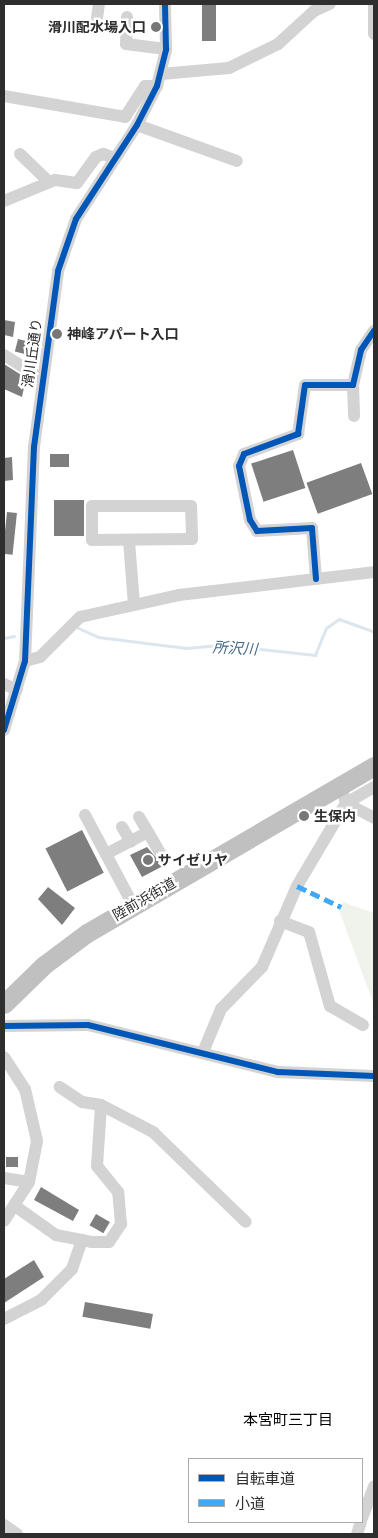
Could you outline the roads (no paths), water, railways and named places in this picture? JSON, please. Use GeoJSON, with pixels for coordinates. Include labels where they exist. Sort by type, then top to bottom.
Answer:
{"type":"FeatureCollection","features":[{"type":"Feature","properties":{"kind":"highway","name":"陸前浜街道"},"geometry":{"type":"LineString","coordinates":[[4,1004],[62,950],[133,905],[344,794],[374,766]]}},
{"type":"Feature","properties":{"kind":"street"},"geometry":{"type":"LineString","coordinates":[[97,18],[99,4]]}},
{"type":"Feature","properties":{"kind":"street","name":"滑川丘通り"},"geometry":{"type":"LineString","coordinates":[[4,730],[25,661],[41,378],[66,243],[115,158],[137,125],[159,80],[166,49],[164,4]]}},
{"type":"Feature","properties":{"kind":"street"},"geometry":{"type":"LineString","coordinates":[[4,96],[125,117],[144,86],[159,80],[229,68],[278,44],[314,11],[330,4]]}},
{"type":"Feature","properties":{"kind":"street"},"geometry":{"type":"LineString","coordinates":[[374,4],[374,34]]}},
{"type":"Feature","properties":{"kind":"street"},"geometry":{"type":"LineString","coordinates":[[127,17],[126,44],[166,49]]}},
{"type":"Feature","properties":{"kind":"street"},"geometry":{"type":"LineString","coordinates":[[137,125],[236,161]]}},
{"type":"Feature","properties":{"kind":"street"},"geometry":{"type":"LineString","coordinates":[[20,154],[49,182]]}},
{"type":"Feature","properties":{"kind":"street"},"geometry":{"type":"LineString","coordinates":[[4,201],[49,182],[77,183],[96,157],[103,154],[115,158]]}},
{"type":"Feature","properties":{"kind":"street"},"geometry":{"type":"LineString","coordinates":[[354,416],[353,385],[361,350],[374,331]]}},
{"type":"Feature","properties":{"kind":"street"},"geometry":{"type":"LineString","coordinates":[[4,354],[41,378]]}},
{"type":"Feature","properties":{"kind":"street"},"geometry":{"type":"LineString","coordinates":[[316,579],[312,528],[257,531],[250,520],[239,466],[244,454],[298,434],[306,385],[353,385]]}},
{"type":"Feature","properties":{"kind":"street"},"geometry":{"type":"LineString","coordinates":[[92,506],[191,506],[192,539],[129,540],[92,540],[92,506]]}},
{"type":"Feature","properties":{"kind":"street"},"geometry":{"type":"LineString","coordinates":[[129,540],[134,604]]}},
{"type":"Feature","properties":{"kind":"street"},"geometry":{"type":"LineString","coordinates":[[25,661],[40,657],[80,616],[134,604],[374,572]]}},
{"type":"Feature","properties":{"kind":"street"},"geometry":{"type":"LineString","coordinates":[[4,684],[17,690]]}},
{"type":"Feature","properties":{"kind":"street"},"geometry":{"type":"LineString","coordinates":[[344,794],[374,788]]}},
{"type":"Feature","properties":{"kind":"street"},"geometry":{"type":"LineString","coordinates":[[344,794],[374,818]]}},
{"type":"Feature","properties":{"kind":"street"},"geometry":{"type":"LineString","coordinates":[[203,1052],[221,1009],[262,967],[280,921],[344,794]]}},
{"type":"Feature","properties":{"kind":"street"},"geometry":{"type":"LineString","coordinates":[[85,815],[133,905]]}},
{"type":"Feature","properties":{"kind":"street"},"geometry":{"type":"LineString","coordinates":[[139,817],[163,858]]}},
{"type":"Feature","properties":{"kind":"street"},"geometry":{"type":"LineString","coordinates":[[122,827],[131,842]]}},
{"type":"Feature","properties":{"kind":"street"},"geometry":{"type":"LineString","coordinates":[[106,854],[148,832]]}},
{"type":"Feature","properties":{"kind":"street"},"geometry":{"type":"LineString","coordinates":[[280,921],[309,932],[330,1006],[363,1025]]}},
{"type":"Feature","properties":{"kind":"street"},"geometry":{"type":"LineString","coordinates":[[4,1026],[88,1025],[278,1072],[374,1076]]}},
{"type":"Feature","properties":{"kind":"street"},"geometry":{"type":"LineString","coordinates":[[4,1057],[25,1089],[34,1119],[37,1141],[30,1182],[4,1221]]}},
{"type":"Feature","properties":{"kind":"street"},"geometry":{"type":"LineString","coordinates":[[60,1088],[82,1102],[101,1105],[153,1132],[246,1222]]}},
{"type":"Feature","properties":{"kind":"street"},"geometry":{"type":"LineString","coordinates":[[15,1206],[56,1234],[82,1240],[109,1242],[121,1224],[118,1192],[97,1166],[101,1105]]}},
{"type":"Feature","properties":{"kind":"street"},"geometry":{"type":"LineString","coordinates":[[4,1178],[30,1182]]}},
{"type":"Feature","properties":{"kind":"street"},"geometry":{"type":"LineString","coordinates":[[4,1319],[41,1300],[72,1269],[82,1240]]}},
{"type":"Feature","properties":{"kind":"street"},"geometry":{"type":"LineString","coordinates":[[363,1515],[374,1486]]}},
{"type":"Feature","properties":{"kind":"street"},"geometry":{"type":"LineString","coordinates":[[4,1525],[17,1534]]}},
{"type":"Feature","properties":{"kind":"waterway","name":"所沢川"},"geometry":{"type":"LineString","coordinates":[[76,627],[98,637],[186,648],[223,645],[315,655],[326,628],[339,619],[374,632]]}},
{"type":"Feature","properties":{"kind":"waterway","name":"所沢川"},"geometry":{"type":"LineString","coordinates":[[4,638],[14,636]]}},
{"type":"Feature","properties":{"kind":"place","name":"滑川配水場入口"},"geometry":{"type":"Point","coordinates":[156,27]}},
{"type":"Feature","properties":{"kind":"place","name":"神峰アパート入口"},"geometry":{"type":"Point","coordinates":[57,334]}},
{"type":"Feature","properties":{"kind":"place","name":"生保内"},"geometry":{"type":"Point","coordinates":[304,816]}},
{"type":"Feature","properties":{"kind":"place","name":"サイゼリヤ"},"geometry":{"type":"Point","coordinates":[148,860]}},
{"type":"Feature","properties":{"kind":"district","name":"本宮町三丁目"},"geometry":{"type":"Point","coordinates":[288,1420]}}]}
